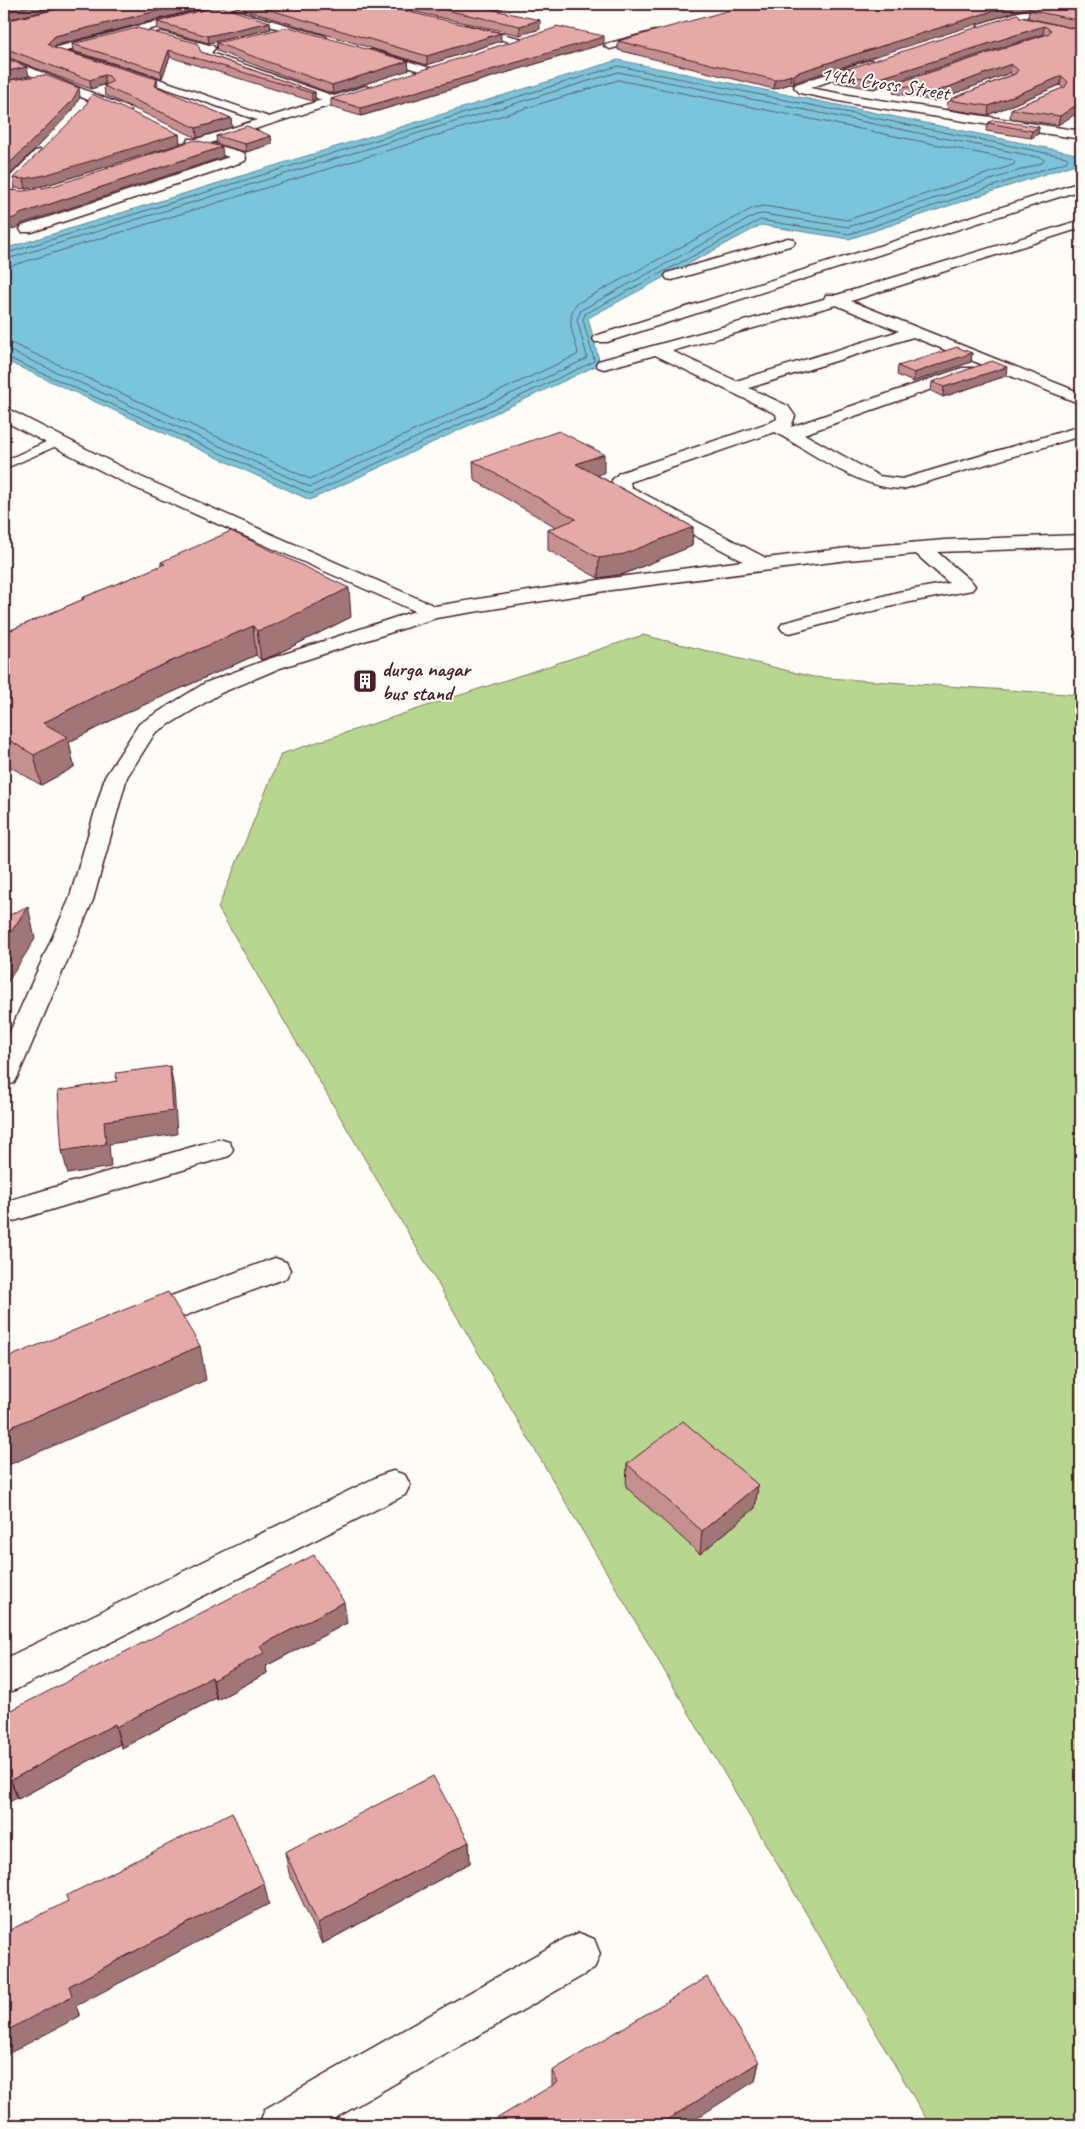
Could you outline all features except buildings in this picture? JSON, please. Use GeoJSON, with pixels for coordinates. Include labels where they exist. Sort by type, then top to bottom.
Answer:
{"type":"FeatureCollection","features":[{"type":"Feature","properties":{"kind":"street"},"geometry":{"type":"LineString","coordinates":[[478,11],[502,4]]}},
{"type":"Feature","properties":{"kind":"street"},"geometry":{"type":"LineString","coordinates":[[970,30],[1055,4]]}},
{"type":"Feature","properties":{"kind":"street"},"geometry":{"type":"LineString","coordinates":[[270,121],[143,76],[57,52],[61,49],[230,5],[290,29],[336,43]]}},
{"type":"Feature","properties":{"kind":"street"},"geometry":{"type":"LineString","coordinates":[[1007,19],[1026,23]]}},
{"type":"Feature","properties":{"kind":"street"},"geometry":{"type":"LineString","coordinates":[[453,26],[519,41]]}},
{"type":"Feature","properties":{"kind":"street"},"geometry":{"type":"LineString","coordinates":[[263,35],[290,29]]}},
{"type":"Feature","properties":{"kind":"street"},"geometry":{"type":"LineString","coordinates":[[139,30],[214,47],[204,50],[206,55],[334,101]]}},
{"type":"Feature","properties":{"kind":"street"},"geometry":{"type":"LineString","coordinates":[[610,46],[668,30]]}},
{"type":"Feature","properties":{"kind":"street"},"geometry":{"type":"LineString","coordinates":[[491,49],[535,36]]}},
{"type":"Feature","properties":{"kind":"street"},"geometry":{"type":"LineString","coordinates":[[363,51],[431,68],[408,76]]}},
{"type":"Feature","properties":{"kind":"street","name":"14th Cross Street"},"geometry":{"type":"LineString","coordinates":[[887,58],[800,87],[804,90],[854,100],[1060,130],[1081,135]]}},
{"type":"Feature","properties":{"kind":"street"},"geometry":{"type":"LineString","coordinates":[[4,60],[47,78],[88,100],[134,116]]}},
{"type":"Feature","properties":{"kind":"street"},"geometry":{"type":"LineString","coordinates":[[125,83],[143,76]]}},
{"type":"Feature","properties":{"kind":"street"},"geometry":{"type":"LineString","coordinates":[[21,83],[47,78]]}},
{"type":"Feature","properties":{"kind":"street"},"geometry":{"type":"LineString","coordinates":[[150,158],[380,85]]}},
{"type":"Feature","properties":{"kind":"street"},"geometry":{"type":"LineString","coordinates":[[88,100],[108,89]]}},
{"type":"Feature","properties":{"kind":"street"},"geometry":{"type":"LineString","coordinates":[[854,100],[883,91]]}},
{"type":"Feature","properties":{"kind":"street"},"geometry":{"type":"LineString","coordinates":[[928,111],[946,104]]}},
{"type":"Feature","properties":{"kind":"street"},"geometry":{"type":"LineString","coordinates":[[991,120],[1008,113]]}},
{"type":"Feature","properties":{"kind":"street"},"geometry":{"type":"LineString","coordinates":[[1060,130],[1074,123]]}},
{"type":"Feature","properties":{"kind":"street"},"geometry":{"type":"LineString","coordinates":[[27,229],[240,158],[239,156],[196,144],[178,136]]}},
{"type":"Feature","properties":{"kind":"street"},"geometry":{"type":"LineString","coordinates":[[4,190],[48,145]]}},
{"type":"Feature","properties":{"kind":"street"},"geometry":{"type":"LineString","coordinates":[[601,339],[1081,186]]}},
{"type":"Feature","properties":{"kind":"street"},"geometry":{"type":"LineString","coordinates":[[4,194],[19,195]]}},
{"type":"Feature","properties":{"kind":"street"},"geometry":{"type":"LineString","coordinates":[[604,364],[836,300],[1081,224]]}},
{"type":"Feature","properties":{"kind":"street"},"geometry":{"type":"LineString","coordinates":[[672,276],[788,242]]}},
{"type":"Feature","properties":{"kind":"street"},"geometry":{"type":"LineString","coordinates":[[724,261],[741,268]]}},
{"type":"Feature","properties":{"kind":"street"},"geometry":{"type":"LineString","coordinates":[[758,275],[814,291],[1081,399]]}},
{"type":"Feature","properties":{"kind":"street"},"geometry":{"type":"LineString","coordinates":[[734,387],[916,331]]}},
{"type":"Feature","properties":{"kind":"street"},"geometry":{"type":"LineString","coordinates":[[657,350],[782,410],[786,416],[783,430]]}},
{"type":"Feature","properties":{"kind":"street"},"geometry":{"type":"LineString","coordinates":[[762,564],[630,495],[622,490],[621,480],[625,477],[783,430],[993,362]]}},
{"type":"Feature","properties":{"kind":"street"},"geometry":{"type":"LineString","coordinates":[[4,414],[135,481],[433,612]]}},
{"type":"Feature","properties":{"kind":"street"},"geometry":{"type":"LineString","coordinates":[[783,430],[873,480],[890,484],[903,484],[1081,431]]}},
{"type":"Feature","properties":{"kind":"street"},"geometry":{"type":"LineString","coordinates":[[4,1076],[82,900],[116,777],[147,729],[213,688],[273,664],[433,612],[762,564],[848,554],[945,546],[1081,541]]}},
{"type":"Feature","properties":{"kind":"street"},"geometry":{"type":"LineString","coordinates":[[790,627],[898,598],[965,586],[922,549]]}},
{"type":"Feature","properties":{"kind":"street"},"geometry":{"type":"LineString","coordinates":[[4,1213],[219,1149]]}},
{"type":"Feature","properties":{"kind":"street"},"geometry":{"type":"LineString","coordinates":[[112,1331],[275,1270]]}},
{"type":"Feature","properties":{"kind":"street"},"geometry":{"type":"LineString","coordinates":[[4,1677],[393,1484]]}},
{"type":"Feature","properties":{"kind":"street"},"geometry":{"type":"LineString","coordinates":[[281,2125],[579,1954]]}},
{"type":"Feature","properties":{"kind":"lane"},"geometry":{"type":"LineString","coordinates":[[4,466],[57,441]]}},
{"type":"Feature","properties":{"kind":"green space"},"geometry":{"type":"Polygon","coordinates":[[[643,635],[813,677],[1081,695],[1081,2125],[930,2125],[218,908],[281,754],[643,635]]]}},
{"type":"Feature","properties":{"kind":"water"},"geometry":{"type":"Polygon","coordinates":[[[618,60],[1081,155],[1081,162],[849,239],[761,225],[588,318],[600,364],[310,500],[4,360],[4,249],[618,60]]]}},
{"type":"Feature","properties":{"kind":"place","name":"durga nagar bus stand"},"geometry":{"type":"Point","coordinates":[365,681]}}]}
